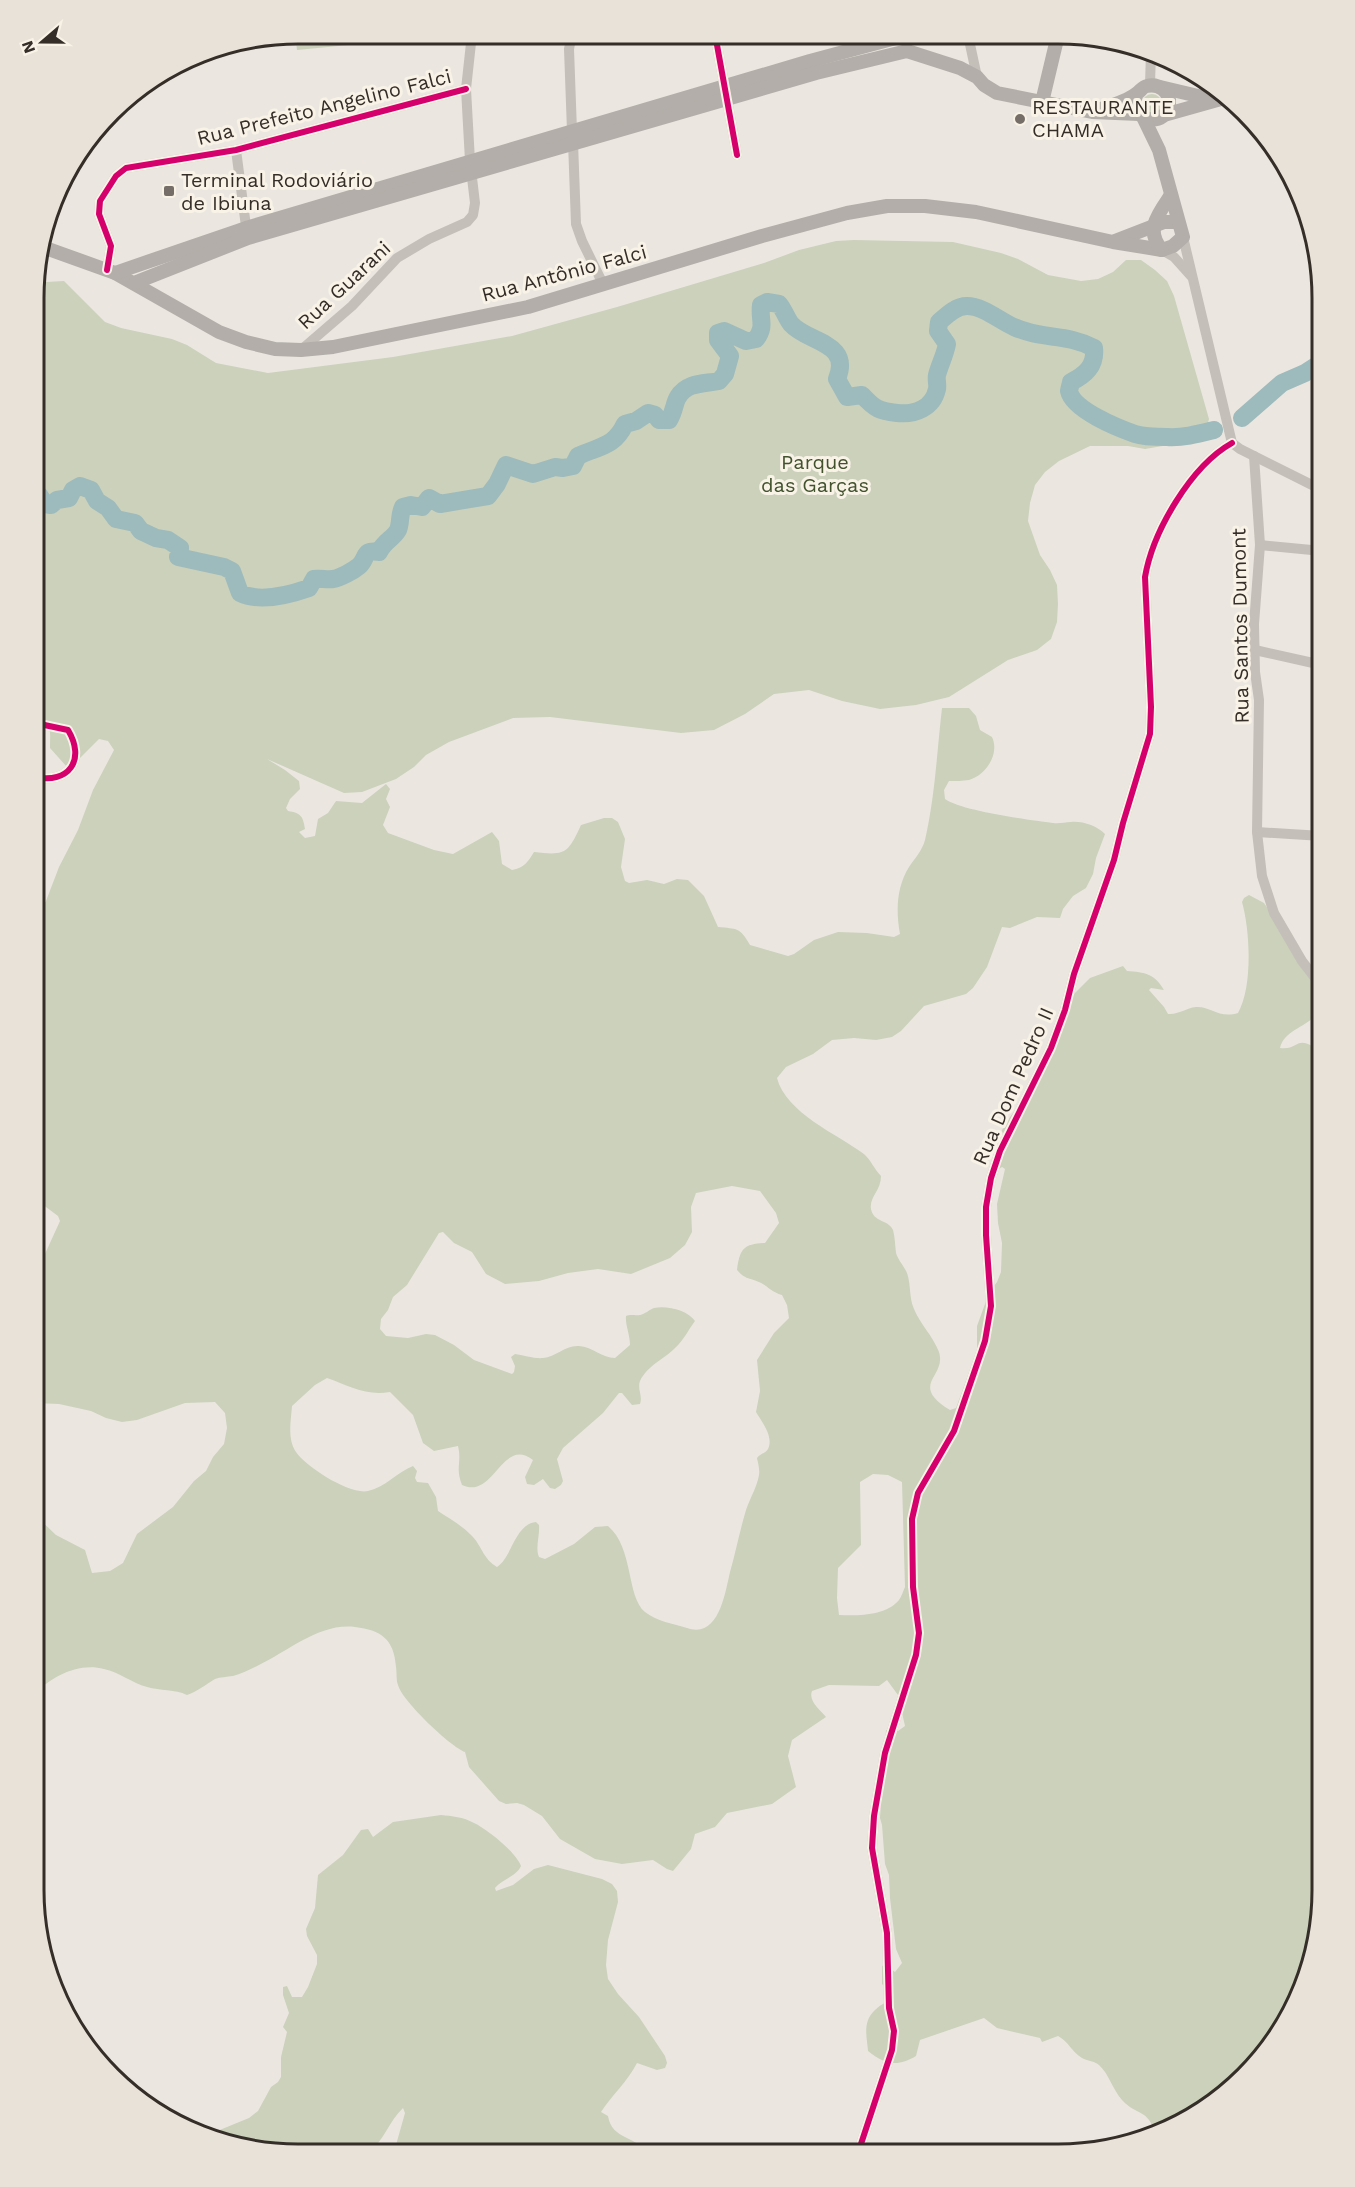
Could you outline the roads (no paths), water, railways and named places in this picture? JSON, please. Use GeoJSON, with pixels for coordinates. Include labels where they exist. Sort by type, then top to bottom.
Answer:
{"type":"FeatureCollection","features":[{"type":"Feature","properties":{"kind":"main road"},"geometry":{"type":"LineString","coordinates":[[111,271],[813,67],[878,44]]}},
{"type":"Feature","properties":{"kind":"main road"},"geometry":{"type":"LineString","coordinates":[[905,44],[907,51]]}},
{"type":"Feature","properties":{"kind":"main road"},"geometry":{"type":"LineString","coordinates":[[1042,102],[1056,44]]}},
{"type":"Feature","properties":{"kind":"main road"},"geometry":{"type":"LineString","coordinates":[[813,67],[907,51],[943,61],[977,77],[984,85],[997,93],[1092,112],[1141,115],[1149,119],[1218,100]]}},
{"type":"Feature","properties":{"kind":"main road"},"geometry":{"type":"LineString","coordinates":[[1155,86],[1168,95],[1169,105],[1162,116],[1159,150]]}},
{"type":"Feature","properties":{"kind":"main road"},"geometry":{"type":"LineString","coordinates":[[1171,195],[1154,226],[1156,243],[1162,250],[1173,246],[1183,237],[1159,150],[1135,104],[1137,94],[1142,87],[1155,86],[1214,97]]}},
{"type":"Feature","properties":{"kind":"main road"},"geometry":{"type":"LineString","coordinates":[[1092,112],[1137,94]]}},
{"type":"Feature","properties":{"kind":"main road","name":"Rua Antônio Falci"},"geometry":{"type":"LineString","coordinates":[[48,249],[111,271],[219,332],[275,349],[301,350],[333,347],[528,307],[762,236],[847,213],[887,206],[925,206],[976,212],[1113,242],[1162,250]]}},
{"type":"Feature","properties":{"kind":"main road"},"geometry":{"type":"LineString","coordinates":[[1113,242],[1164,222],[1178,222]]}},
{"type":"Feature","properties":{"kind":"main road"},"geometry":{"type":"LineString","coordinates":[[134,283],[247,233]]}},
{"type":"Feature","properties":{"kind":"main road"},"geometry":{"type":"LineString","coordinates":[[160,271],[159,283],[164,302]]}},
{"type":"Feature","properties":{"kind":"street","name":"Rua Guarani"},"geometry":{"type":"LineString","coordinates":[[301,350],[352,306],[397,258],[429,239],[467,222],[473,215],[475,203],[466,89],[471,44]]}},
{"type":"Feature","properties":{"kind":"street"},"geometry":{"type":"LineString","coordinates":[[570,44],[576,224],[582,242],[603,284]]}},
{"type":"Feature","properties":{"kind":"street"},"geometry":{"type":"LineString","coordinates":[[717,44],[737,155]]}},
{"type":"Feature","properties":{"kind":"street"},"geometry":{"type":"LineString","coordinates":[[970,44],[977,77]]}},
{"type":"Feature","properties":{"kind":"street"},"geometry":{"type":"LineString","coordinates":[[1152,62],[1155,86]]}},
{"type":"Feature","properties":{"kind":"street","name":"Rua Prefeito Angelino Falci"},"geometry":{"type":"LineString","coordinates":[[111,271],[111,246],[99,207],[104,192],[120,171],[134,165],[236,150],[466,89]]}},
{"type":"Feature","properties":{"kind":"street"},"geometry":{"type":"LineString","coordinates":[[236,150],[247,233]]}},
{"type":"Feature","properties":{"kind":"street"},"geometry":{"type":"LineString","coordinates":[[1183,237],[1232,443],[1312,485]]}},
{"type":"Feature","properties":{"kind":"street"},"geometry":{"type":"LineString","coordinates":[[1162,250],[1179,262],[1193,278]]}},
{"type":"Feature","properties":{"kind":"street","name":"Rua Dom Pedro II"},"geometry":{"type":"LineString","coordinates":[[861,2144],[892,2050],[894,2031],[890,2008],[887,1933],[872,1848],[874,1816],[885,1753],[916,1655],[919,1633],[912,1587],[912,1519],[918,1493],[954,1431],[986,1341],[991,1306],[986,1207],[991,1178],[1000,1151],[1050,1048],[1065,1010],[1074,974],[1114,860],[1150,734],[1151,707],[1145,577],[1148,561],[1165,521],[1184,490],[1220,450],[1232,443]]}},
{"type":"Feature","properties":{"kind":"street","name":"Rua Santos Dumont"},"geometry":{"type":"LineString","coordinates":[[1254,456],[1260,545],[1255,650],[1259,700],[1257,832],[1262,876],[1274,913],[1312,974]]}},
{"type":"Feature","properties":{"kind":"street"},"geometry":{"type":"LineString","coordinates":[[1260,545],[1312,550]]}},
{"type":"Feature","properties":{"kind":"street"},"geometry":{"type":"LineString","coordinates":[[1255,650],[1312,663]]}},
{"type":"Feature","properties":{"kind":"street"},"geometry":{"type":"LineString","coordinates":[[44,725],[68,730],[75,745],[74,763],[65,775],[54,779],[44,778]]}},
{"type":"Feature","properties":{"kind":"street"},"geometry":{"type":"LineString","coordinates":[[1257,832],[1312,835]]}},
{"type":"Feature","properties":{"kind":"waterway"},"geometry":{"type":"LineString","coordinates":[[44,502],[51,505],[57,500],[69,498],[73,490],[80,486],[91,490],[97,501],[108,508],[116,519],[135,523],[141,531],[156,538],[168,540],[180,548],[178,557],[224,567],[232,571],[240,593],[265,598],[293,593],[309,588],[314,579],[333,579],[343,576],[359,566],[368,553],[379,552],[398,530],[403,507],[411,505],[422,507],[429,498],[440,504],[488,496],[506,465],[533,474],[555,467],[573,466],[578,456],[611,442],[625,424],[636,421],[648,413],[655,415],[659,420],[669,420],[682,392],[691,386],[719,381],[725,374],[730,356],[718,340],[718,333],[724,331],[746,341],[756,339],[761,326],[761,305],[767,302],[779,304],[791,324],[798,330],[834,350],[839,357],[840,367],[837,379],[847,397],[862,395],[881,410],[910,413],[922,409],[932,401],[947,344],[938,331],[939,322],[955,309],[967,306],[985,311],[1024,331],[1074,340],[1094,348],[1091,365],[1085,373],[1071,382],[1069,391],[1079,405],[1108,423],[1135,434],[1151,437],[1179,437],[1214,430]]}},
{"type":"Feature","properties":{"kind":"waterway"},"geometry":{"type":"LineString","coordinates":[[1242,418],[1282,383],[1312,368]]}},
{"type":"Feature","properties":{"kind":"place","name":"RESTAURANTE CHAMA"},"geometry":{"type":"Point","coordinates":[1020,119]}},
{"type":"Feature","properties":{"kind":"place","name":"Terminal Rodoviário de Ibiuna"},"geometry":{"type":"Point","coordinates":[169,191]}},
{"type":"Feature","properties":{"kind":"park label","name":"Parque das Garças"},"geometry":{"type":"Point","coordinates":[815,474]}}]}
